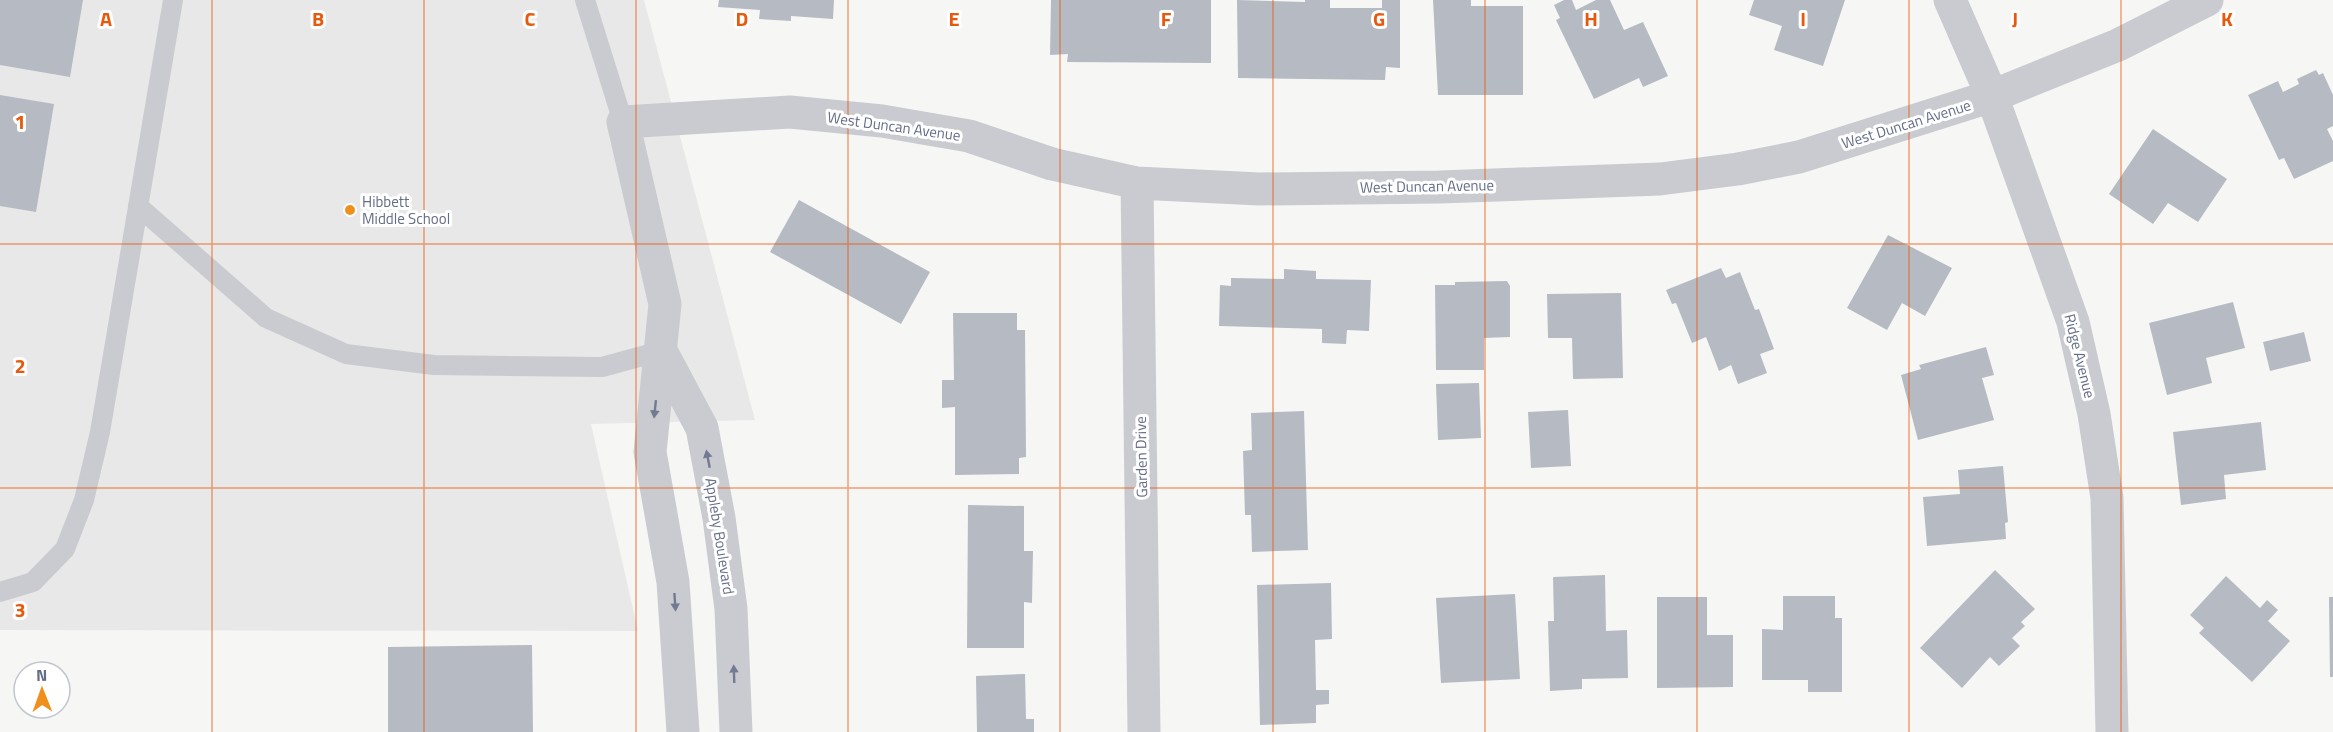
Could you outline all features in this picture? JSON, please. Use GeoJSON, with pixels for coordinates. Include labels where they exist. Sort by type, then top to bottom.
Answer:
{"type":"FeatureCollection","features":[{"type":"Feature","properties":{"kind":"street","name":"Ridge Avenue"},"geometry":{"type":"LineString","coordinates":[[1950,0],[1992,96],[2073,322],[2094,414],[2107,498],[2112,732]]}},
{"type":"Feature","properties":{"kind":"street","name":"West Duncan Avenue"},"geometry":{"type":"LineString","coordinates":[[623,122],[790,112],[882,121],[969,136],[1052,164],[1137,183],[1259,189],[1440,187],[1660,179],[1738,169],[1799,157],[1992,96],[2118,45],[2207,0]]}},
{"type":"Feature","properties":{"kind":"street"},"geometry":{"type":"LineString","coordinates":[[623,122],[665,304],[650,452],[673,582],[683,732]]}},
{"type":"Feature","properties":{"kind":"street","name":"Garden Drive"},"geometry":{"type":"LineString","coordinates":[[1137,183],[1144,732]]}},
{"type":"Feature","properties":{"kind":"street","name":"Appleby Boulevard"},"geometry":{"type":"LineString","coordinates":[[661,351],[702,428],[719,518],[731,609],[736,732]]}},
{"type":"Feature","properties":{"kind":"lane"},"geometry":{"type":"LineString","coordinates":[[0,592],[33,582],[65,549],[84,500],[100,432],[173,0]]}},
{"type":"Feature","properties":{"kind":"lane"},"geometry":{"type":"LineString","coordinates":[[585,0],[623,122]]}},
{"type":"Feature","properties":{"kind":"lane"},"geometry":{"type":"LineString","coordinates":[[138,206],[266,318],[346,354],[434,365],[602,367],[661,351]]}},
{"type":"Feature","properties":{"kind":"shaded area","name":"Hibbett Middle School"},"geometry":{"type":"Polygon","coordinates":[[[0,0],[644,0],[755,420],[591,424],[638,631],[0,630],[0,0]]]}},
{"type":"Feature","properties":{"kind":"building"},"geometry":{"type":"Polygon","coordinates":[[[0,0],[83,0],[70,77],[0,65],[0,0]]]}},
{"type":"Feature","properties":{"kind":"building"},"geometry":{"type":"Polygon","coordinates":[[[719,0],[834,0],[833,19],[791,16],[791,21],[759,19],[760,10],[718,7],[719,0]]]}},
{"type":"Feature","properties":{"kind":"building"},"geometry":{"type":"Polygon","coordinates":[[[1051,0],[1211,0],[1211,63],[1067,62],[1068,54],[1050,55],[1051,0]]]}},
{"type":"Feature","properties":{"kind":"building"},"geometry":{"type":"Polygon","coordinates":[[[1237,0],[1305,2],[1305,0],[1330,0],[1330,8],[1382,8],[1382,0],[1400,0],[1400,68],[1386,67],[1385,80],[1238,78],[1237,0]]]}},
{"type":"Feature","properties":{"kind":"building"},"geometry":{"type":"Polygon","coordinates":[[[1433,0],[1471,0],[1471,6],[1523,6],[1523,95],[1438,95],[1433,0]]]}},
{"type":"Feature","properties":{"kind":"building"},"geometry":{"type":"Polygon","coordinates":[[[1564,0],[1572,0],[1576,10],[1596,0],[1610,0],[1624,30],[1643,22],[1668,76],[1643,87],[1639,78],[1594,99],[1556,20],[1560,18],[1554,5],[1564,0]]]}},
{"type":"Feature","properties":{"kind":"building"},"geometry":{"type":"Polygon","coordinates":[[[1754,0],[1845,0],[1823,66],[1774,50],[1782,26],[1749,15],[1754,0]]]}},
{"type":"Feature","properties":{"kind":"building"},"geometry":{"type":"Polygon","coordinates":[[[2316,70],[2319,75],[2323,73],[2333,95],[2333,126],[2327,129],[2333,141],[2333,161],[2294,179],[2284,158],[2279,160],[2248,95],[2278,81],[2283,92],[2299,84],[2297,79],[2316,70]]]}},
{"type":"Feature","properties":{"kind":"building"},"geometry":{"type":"Polygon","coordinates":[[[0,95],[54,104],[36,212],[0,206],[0,95]]]}},
{"type":"Feature","properties":{"kind":"building"},"geometry":{"type":"Polygon","coordinates":[[[2153,129],[2227,179],[2198,222],[2168,203],[2153,224],[2109,194],[2153,129]]]}},
{"type":"Feature","properties":{"kind":"building"},"geometry":{"type":"Polygon","coordinates":[[[799,200],[930,272],[901,324],[770,252],[799,200]]]}},
{"type":"Feature","properties":{"kind":"building"},"geometry":{"type":"Polygon","coordinates":[[[1888,235],[1952,268],[1925,316],[1902,303],[1887,330],[1847,308],[1888,235]]]}},
{"type":"Feature","properties":{"kind":"building"},"geometry":{"type":"Polygon","coordinates":[[[1721,268],[1726,278],[1740,272],[1755,310],[1759,309],[1774,349],[1760,354],[1767,373],[1738,384],[1731,365],[1719,371],[1706,337],[1692,343],[1676,303],[1672,304],[1666,290],[1721,268]]]}},
{"type":"Feature","properties":{"kind":"building"},"geometry":{"type":"Polygon","coordinates":[[[1284,269],[1316,271],[1316,279],[1371,280],[1369,331],[1347,330],[1346,344],[1322,343],[1322,329],[1219,326],[1220,285],[1231,286],[1231,278],[1284,279],[1284,269]]]}},
{"type":"Feature","properties":{"kind":"building"},"geometry":{"type":"Polygon","coordinates":[[[1507,281],[1510,286],[1510,337],[1484,338],[1484,370],[1436,370],[1435,285],[1455,285],[1455,282],[1507,281]]]}},
{"type":"Feature","properties":{"kind":"building"},"geometry":{"type":"Polygon","coordinates":[[[1621,293],[1623,378],[1573,379],[1572,338],[1548,338],[1547,294],[1621,293]]]}},
{"type":"Feature","properties":{"kind":"building"},"geometry":{"type":"Polygon","coordinates":[[[2233,302],[2245,348],[2206,358],[2212,383],[2167,395],[2149,323],[2233,302]]]}},
{"type":"Feature","properties":{"kind":"building"},"geometry":{"type":"Polygon","coordinates":[[[953,313],[1017,313],[1017,330],[1025,330],[1026,457],[1019,458],[1019,474],[955,475],[955,407],[942,408],[942,380],[954,380],[953,313]]]}},
{"type":"Feature","properties":{"kind":"building"},"geometry":{"type":"Polygon","coordinates":[[[2304,332],[2311,361],[2270,371],[2263,342],[2304,332]]]}},
{"type":"Feature","properties":{"kind":"building"},"geometry":{"type":"Polygon","coordinates":[[[1986,347],[1994,375],[1982,378],[1994,420],[1918,440],[1901,375],[1921,369],[1919,365],[1986,347]]]}},
{"type":"Feature","properties":{"kind":"building"},"geometry":{"type":"Polygon","coordinates":[[[1479,383],[1481,438],[1438,440],[1436,384],[1479,383]]]}},
{"type":"Feature","properties":{"kind":"building"},"geometry":{"type":"Polygon","coordinates":[[[1568,410],[1571,466],[1531,468],[1528,412],[1568,410]]]}},
{"type":"Feature","properties":{"kind":"building"},"geometry":{"type":"Polygon","coordinates":[[[1304,411],[1308,550],[1252,552],[1251,515],[1245,515],[1243,451],[1252,450],[1251,413],[1304,411]]]}},
{"type":"Feature","properties":{"kind":"building"},"geometry":{"type":"Polygon","coordinates":[[[2261,422],[2266,470],[2224,475],[2226,499],[2181,505],[2173,432],[2261,422]]]}},
{"type":"Feature","properties":{"kind":"building"},"geometry":{"type":"Polygon","coordinates":[[[2003,466],[2008,522],[2005,523],[2006,539],[1927,546],[1923,497],[1960,494],[1958,470],[2003,466]]]}},
{"type":"Feature","properties":{"kind":"building"},"geometry":{"type":"Polygon","coordinates":[[[968,505],[1024,506],[1024,551],[1033,551],[1032,603],[1024,602],[1024,648],[967,648],[968,505]]]}},
{"type":"Feature","properties":{"kind":"building"},"geometry":{"type":"Polygon","coordinates":[[[1995,570],[2035,609],[2021,622],[2025,626],[2012,638],[2020,646],[1999,666],[1990,657],[1962,688],[1920,648],[1995,570]]]}},
{"type":"Feature","properties":{"kind":"building"},"geometry":{"type":"Polygon","coordinates":[[[1605,575],[1606,631],[1627,630],[1628,678],[1582,679],[1582,689],[1550,691],[1548,621],[1554,621],[1553,577],[1605,575]]]}},
{"type":"Feature","properties":{"kind":"building"},"geometry":{"type":"Polygon","coordinates":[[[2226,576],[2260,608],[2267,600],[2278,610],[2268,621],[2290,641],[2252,682],[2199,633],[2204,628],[2190,615],[2226,576]]]}},
{"type":"Feature","properties":{"kind":"building"},"geometry":{"type":"Polygon","coordinates":[[[1331,583],[1332,639],[1315,640],[1316,690],[1329,690],[1329,704],[1316,705],[1316,723],[1260,725],[1257,585],[1331,583]]]}},
{"type":"Feature","properties":{"kind":"building"},"geometry":{"type":"Polygon","coordinates":[[[1515,594],[1520,679],[1441,683],[1436,598],[1515,594]]]}},
{"type":"Feature","properties":{"kind":"building"},"geometry":{"type":"Polygon","coordinates":[[[1783,596],[1835,596],[1835,618],[1842,618],[1842,692],[1808,692],[1808,680],[1762,680],[1762,629],[1783,630],[1783,596]]]}},
{"type":"Feature","properties":{"kind":"building"},"geometry":{"type":"Polygon","coordinates":[[[1657,597],[1707,597],[1707,635],[1733,635],[1733,687],[1657,688],[1657,597]]]}},
{"type":"Feature","properties":{"kind":"building"},"geometry":{"type":"Polygon","coordinates":[[[2329,597],[2333,597],[2333,677],[2330,677],[2329,597]]]}},
{"type":"Feature","properties":{"kind":"building"},"geometry":{"type":"Polygon","coordinates":[[[532,645],[533,732],[388,732],[388,647],[532,645]]]}},
{"type":"Feature","properties":{"kind":"building"},"geometry":{"type":"Polygon","coordinates":[[[1025,674],[1026,719],[1034,719],[1034,732],[977,732],[976,676],[1025,674]]]}},
{"type":"Feature","properties":{"kind":"place","name":"Hibbett Middle School"},"geometry":{"type":"Point","coordinates":[350,210]}}]}
